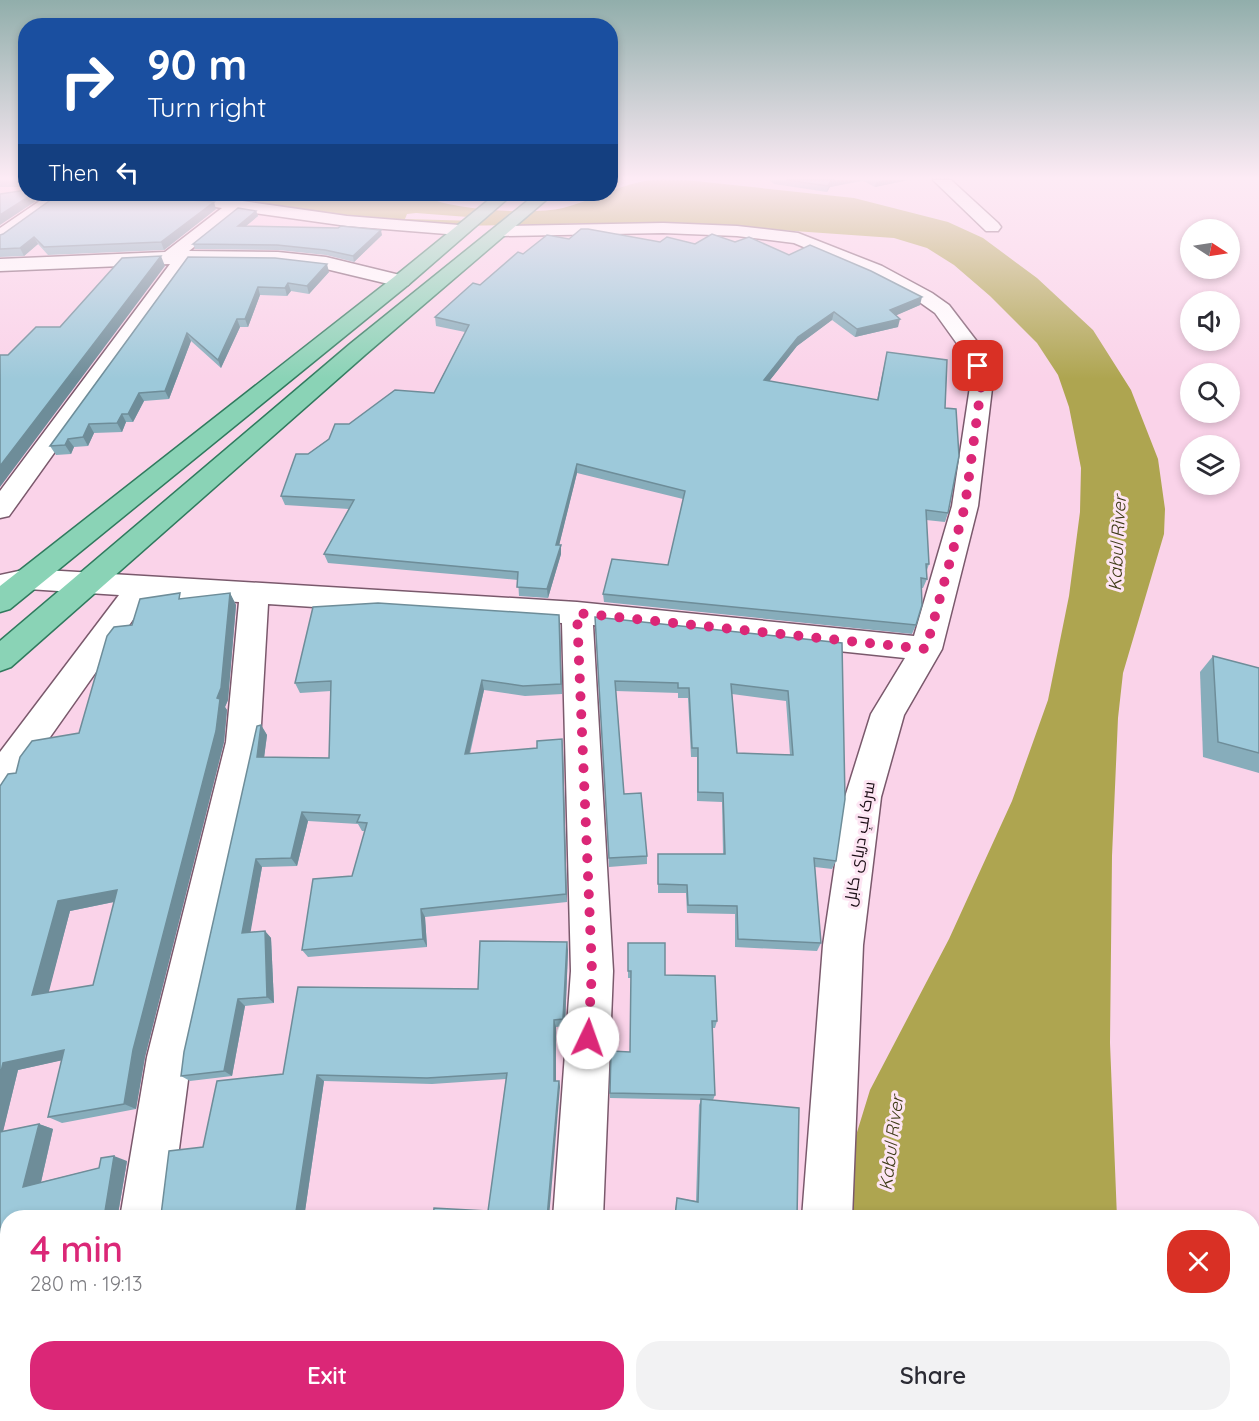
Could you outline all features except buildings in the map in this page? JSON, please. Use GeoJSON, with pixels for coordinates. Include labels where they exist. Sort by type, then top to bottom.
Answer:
{"type":"FeatureCollection","features":[{"type":"Feature","properties":{"kind":"main road"},"geometry":{"type":"LineString","coordinates":[[0,602],[401,281],[441,246]]}},
{"type":"Feature","properties":{"kind":"main road"},"geometry":{"type":"LineString","coordinates":[[0,659],[367,342],[483,246]]}},
{"type":"Feature","properties":{"kind":"street"},"geometry":{"type":"LineString","coordinates":[[0,510],[177,258],[190,246]]}},
{"type":"Feature","properties":{"kind":"street","name":"سرک لبِ دریای کابل"},"geometry":{"type":"LineString","coordinates":[[818,246],[875,270],[925,297],[942,309],[974,352],[982,380],[965,506],[926,649],[888,714],[863,797],[843,945],[827,1210]]}},
{"type":"Feature","properties":{"kind":"street"},"geometry":{"type":"LineString","coordinates":[[0,265],[177,258],[278,258],[326,263],[401,281]]}},
{"type":"Feature","properties":{"kind":"street"},"geometry":{"type":"LineString","coordinates":[[0,585],[28,579],[577,613],[926,649]]}},
{"type":"Feature","properties":{"kind":"street"},"geometry":{"type":"LineString","coordinates":[[0,783],[6,771],[140,587]]}},
{"type":"Feature","properties":{"kind":"street"},"geometry":{"type":"LineString","coordinates":[[147,1210],[169,1057],[243,742],[254,594]]}},
{"type":"Feature","properties":{"kind":"street"},"geometry":{"type":"LineString","coordinates":[[577,613],[592,971],[578,1210]]}},
{"type":"Feature","properties":{"kind":"water","name":"Kabul River"},"geometry":{"type":"Polygon","coordinates":[[[921,246],[994,246],[1037,278],[1093,330],[1131,390],[1158,459],[1165,509],[1164,534],[1123,673],[1118,718],[1112,856],[1110,1043],[1117,1210],[850,1210],[850,1155],[870,1090],[949,939],[1012,801],[1048,700],[1069,596],[1080,512],[1081,468],[1069,407],[1058,375],[1037,343],[990,296],[954,265],[921,246]]]}},
{"type":"Feature","properties":{"kind":"route"},"geometry":{"type":"LineString","coordinates":[[588,1038],[592,971],[577,613],[926,649],[965,506],[982,380],[978,366]]}}]}
